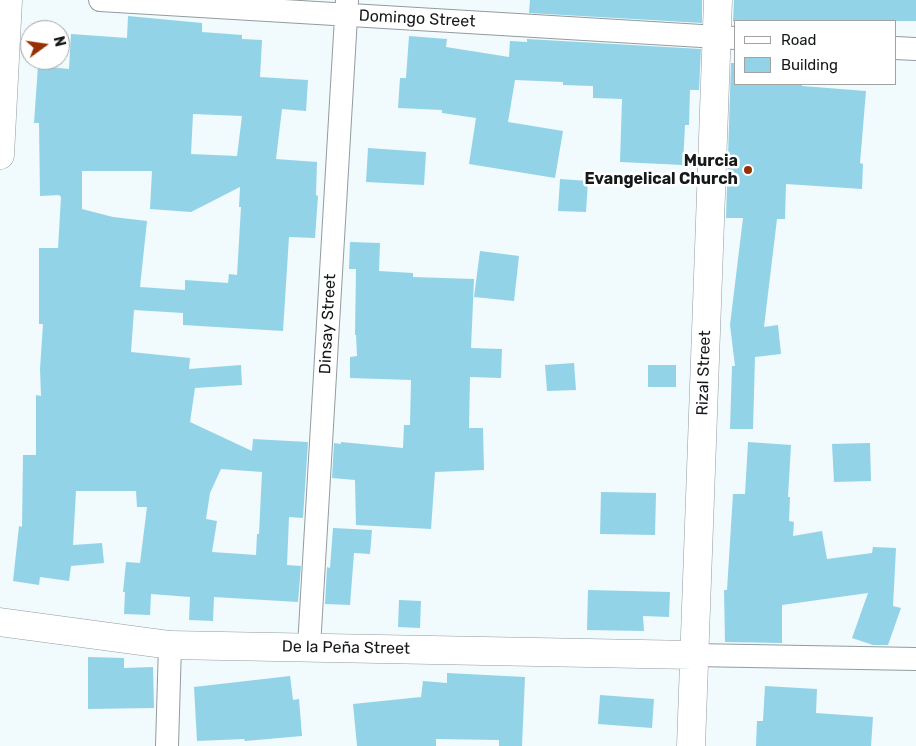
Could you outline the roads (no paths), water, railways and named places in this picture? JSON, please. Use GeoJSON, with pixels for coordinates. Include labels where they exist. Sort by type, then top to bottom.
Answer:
{"type":"FeatureCollection","features":[{"type":"Feature","properties":{"kind":"main road"},"geometry":{"type":"LineString","coordinates":[[0,155],[8,0]]}},
{"type":"Feature","properties":{"kind":"main road","name":"Rizal Street"},"geometry":{"type":"LineString","coordinates":[[691,746],[693,655],[726,37],[718,0]]}},
{"type":"Feature","properties":{"kind":"main road","name":"De la Peña Street"},"geometry":{"type":"LineString","coordinates":[[0,622],[170,645],[693,655]]}},
{"type":"Feature","properties":{"kind":"street","name":"Domingo Street"},"geometry":{"type":"LineString","coordinates":[[100,0],[347,7],[726,37]]}},
{"type":"Feature","properties":{"kind":"street","name":"Dinsay Street"},"geometry":{"type":"LineString","coordinates":[[309,647],[347,7]]}},
{"type":"Feature","properties":{"kind":"street"},"geometry":{"type":"LineString","coordinates":[[896,48],[916,49]]}},
{"type":"Feature","properties":{"kind":"street"},"geometry":{"type":"LineString","coordinates":[[167,746],[170,645]]}},
{"type":"Feature","properties":{"kind":"street"},"geometry":{"type":"LineString","coordinates":[[693,655],[916,659]]}},
{"type":"Feature","properties":{"kind":"place","name":"Murcia Evangelical Church"},"geometry":{"type":"Point","coordinates":[748,170]}}]}
